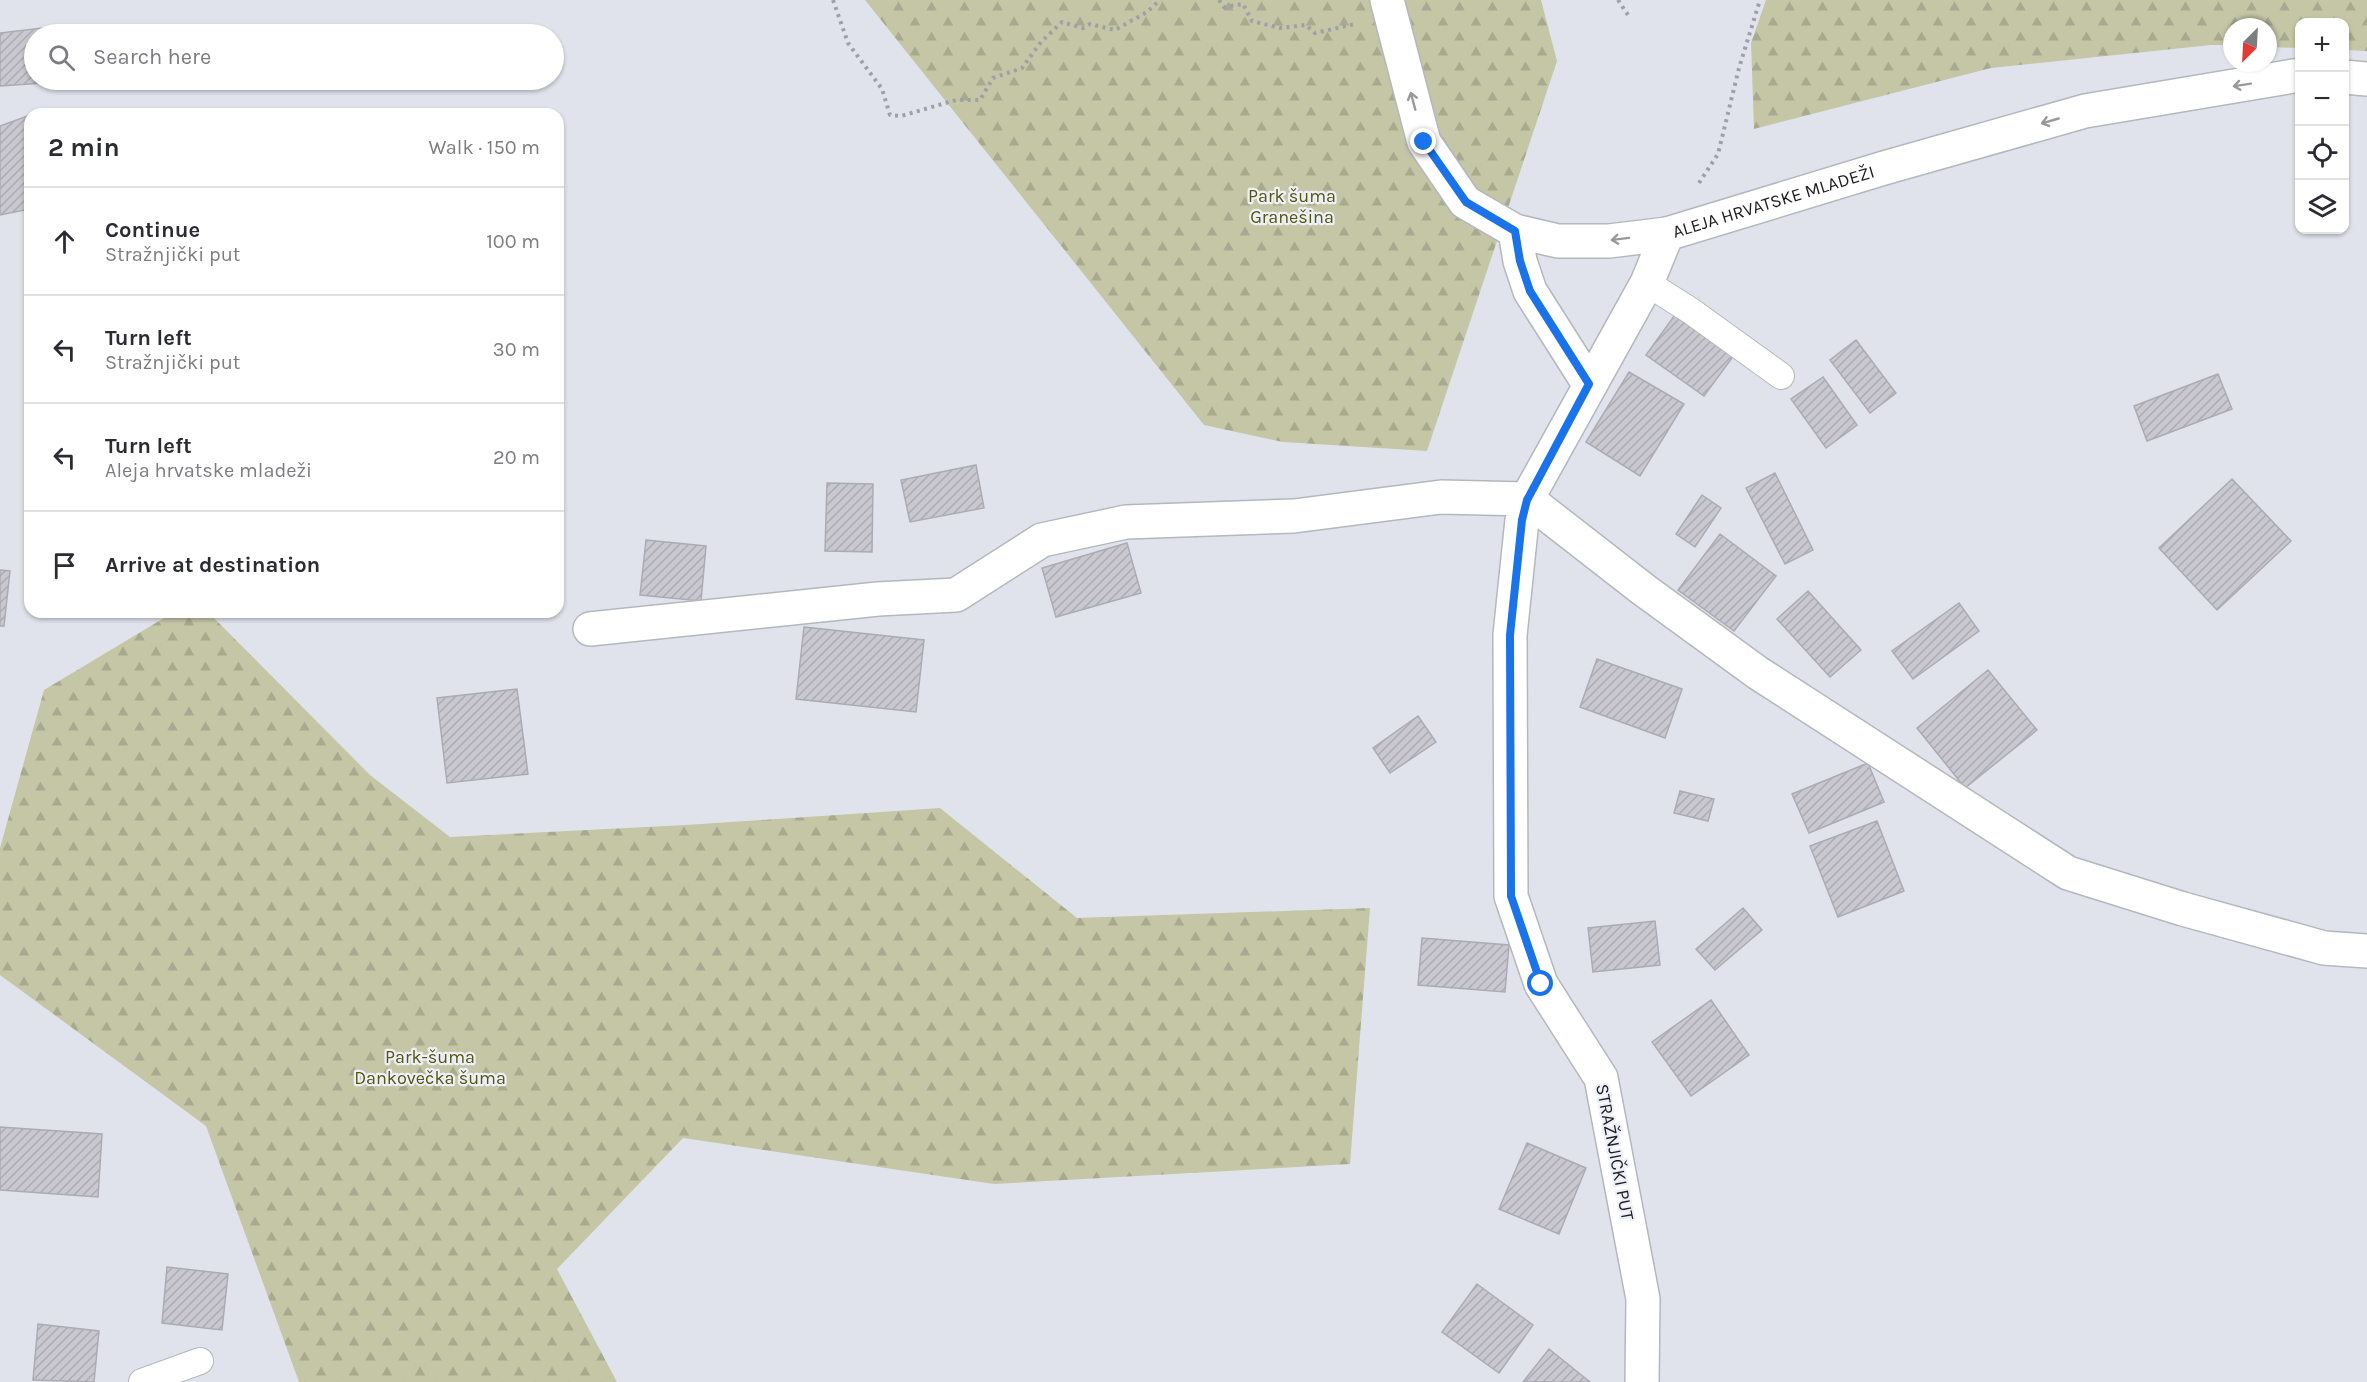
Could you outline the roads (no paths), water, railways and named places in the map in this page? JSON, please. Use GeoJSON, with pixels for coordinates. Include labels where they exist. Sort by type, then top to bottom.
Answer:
{"type":"FeatureCollection","features":[{"type":"Feature","properties":{"kind":"street","name":"ALEJA HRVATSKE MLADEŽI"},"geometry":{"type":"LineString","coordinates":[[1389,8],[1424,142],[1466,202],[1515,231],[1558,241],[1609,240],[1667,234],[1884,168],[2085,111],[2295,76]]}},
{"type":"Feature","properties":{"kind":"street"},"geometry":{"type":"LineString","coordinates":[[2349,77],[2367,79]]}},
{"type":"Feature","properties":{"kind":"street"},"geometry":{"type":"LineString","coordinates":[[1515,231],[1520,261],[1530,291],[1589,384]]}},
{"type":"Feature","properties":{"kind":"street","name":"STRAŽNJIČKI PUT"},"geometry":{"type":"LineString","coordinates":[[1642,1382],[1643,1299],[1601,1078],[1541,984],[1511,896],[1510,635],[1522,520],[1527,500],[1589,384],[1647,283],[1667,234]]}},
{"type":"Feature","properties":{"kind":"street"},"geometry":{"type":"LineString","coordinates":[[590,628],[878,599],[956,595],[1042,540],[1126,522],[1294,516],[1441,497],[1527,500],[1644,590],[1758,673],[2068,873],[2183,909],[2324,948],[2367,951]]}},
{"type":"Feature","properties":{"kind":"lane"},"geometry":{"type":"LineString","coordinates":[[1647,283],[1691,311],[1781,376]]}},
{"type":"Feature","properties":{"kind":"lane"},"geometry":{"type":"LineString","coordinates":[[142,1382],[200,1361]]}},
{"type":"Feature","properties":{"kind":"park label","name":"Park šuma Granešina"},"geometry":{"type":"Point","coordinates":[1292,206]}},
{"type":"Feature","properties":{"kind":"park label","name":"Park-šuma Dankovečka šuma"},"geometry":{"type":"Point","coordinates":[430,1067]}}]}
